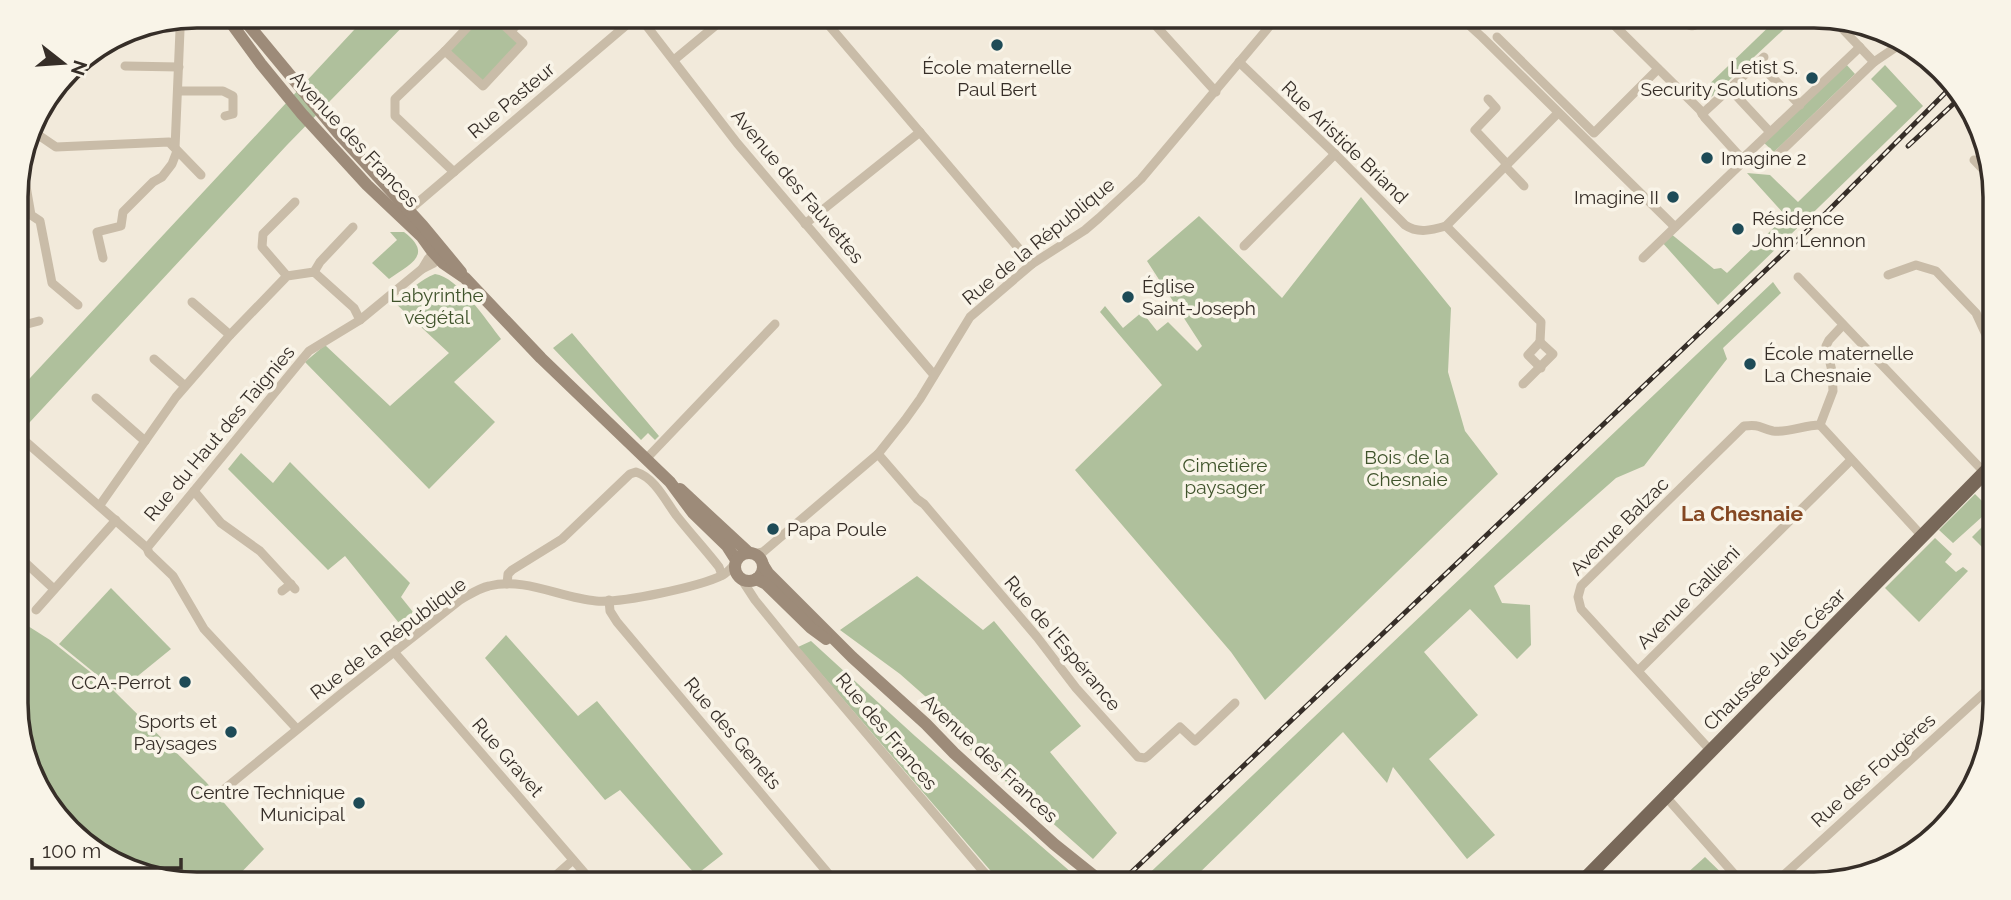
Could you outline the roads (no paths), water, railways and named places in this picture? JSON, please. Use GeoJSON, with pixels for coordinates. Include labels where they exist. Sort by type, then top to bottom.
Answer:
{"type":"FeatureCollection","features":[{"type":"Feature","properties":{"kind":"main road","name":"Avenue des Frances"},"geometry":{"type":"LineString","coordinates":[[235,28],[302,114],[362,179],[407,216]]}},
{"type":"Feature","properties":{"kind":"main road","name":"Avenue des Frances"},"geometry":{"type":"LineString","coordinates":[[251,28],[422,237],[548,365],[670,482],[758,557],[768,573],[852,657],[1044,835],[1089,872]]}},
{"type":"Feature","properties":{"kind":"main road","name":"Chaussée Jules César"},"geometry":{"type":"LineString","coordinates":[[1592,872],[1983,473]]}},
{"type":"Feature","properties":{"kind":"main road","name":"Avenue des Frances"},"geometry":{"type":"LineString","coordinates":[[670,482],[693,513],[727,545],[744,573],[766,584],[811,628],[852,657]]}},
{"type":"Feature","properties":{"kind":"main road"},"geometry":{"type":"LineString","coordinates":[[742,555],[758,557],[761,575],[744,573],[742,555]]}},
{"type":"Feature","properties":{"kind":"street"},"geometry":{"type":"LineString","coordinates":[[454,172],[395,116],[395,99],[467,28]]}},
{"type":"Feature","properties":{"kind":"street"},"geometry":{"type":"LineString","coordinates":[[445,51],[483,86],[523,43],[507,28]]}},
{"type":"Feature","properties":{"kind":"street"},"geometry":{"type":"LineString","coordinates":[[510,31],[513,28]]}},
{"type":"Feature","properties":{"kind":"street","name":"Rue Pasteur"},"geometry":{"type":"LineString","coordinates":[[407,216],[454,172],[624,28]]}},
{"type":"Feature","properties":{"kind":"street","name":"Avenue des Fauvettes"},"geometry":{"type":"LineString","coordinates":[[648,28],[737,143],[934,375]]}},
{"type":"Feature","properties":{"kind":"street"},"geometry":{"type":"LineString","coordinates":[[674,60],[713,28]]}},
{"type":"Feature","properties":{"kind":"street"},"geometry":{"type":"LineString","coordinates":[[831,28],[1032,264]]}},
{"type":"Feature","properties":{"kind":"street"},"geometry":{"type":"LineString","coordinates":[[1158,28],[1216,92]]}},
{"type":"Feature","properties":{"kind":"street","name":"Rue de la République"},"geometry":{"type":"LineString","coordinates":[[758,557],[878,454],[905,420],[970,317],[1032,264],[1085,230],[1144,176],[1269,28]]}},
{"type":"Feature","properties":{"kind":"street"},"geometry":{"type":"LineString","coordinates":[[1472,28],[1675,228]]}},
{"type":"Feature","properties":{"kind":"street"},"geometry":{"type":"LineString","coordinates":[[1617,28],[1702,114],[1743,160],[1756,165],[1770,162],[1874,62],[1894,48]]}},
{"type":"Feature","properties":{"kind":"street"},"geometry":{"type":"LineString","coordinates":[[103,258],[97,232],[121,226],[123,212],[153,182],[162,177],[172,164],[176,150],[180,30]]}},
{"type":"Feature","properties":{"kind":"street"},"geometry":{"type":"LineString","coordinates":[[1844,30],[1874,62]]}},
{"type":"Feature","properties":{"kind":"street"},"geometry":{"type":"LineString","coordinates":[[1497,37],[1594,133],[1658,69]]}},
{"type":"Feature","properties":{"kind":"street"},"geometry":{"type":"LineString","coordinates":[[1643,258],[1860,47]]}},
{"type":"Feature","properties":{"kind":"street"},"geometry":{"type":"LineString","coordinates":[[1702,114],[1761,60],[1800,105]]}},
{"type":"Feature","properties":{"kind":"street","name":"Rue Aristide Briand"},"geometry":{"type":"LineString","coordinates":[[1239,62],[1408,228],[1422,230],[1446,226]]}},
{"type":"Feature","properties":{"kind":"street"},"geometry":{"type":"LineString","coordinates":[[125,66],[179,67]]}},
{"type":"Feature","properties":{"kind":"street"},"geometry":{"type":"LineString","coordinates":[[1730,89],[1770,132]]}},
{"type":"Feature","properties":{"kind":"street"},"geometry":{"type":"LineString","coordinates":[[179,91],[223,91],[233,96],[233,114],[225,116]]}},
{"type":"Feature","properties":{"kind":"street"},"geometry":{"type":"LineString","coordinates":[[1488,99],[1496,108],[1475,130],[1524,186]]}},
{"type":"Feature","properties":{"kind":"street"},"geometry":{"type":"LineString","coordinates":[[1541,368],[1528,355],[1541,342],[1541,322],[1446,226],[1558,113]]}},
{"type":"Feature","properties":{"kind":"street"},"geometry":{"type":"LineString","coordinates":[[805,224],[920,132]]}},
{"type":"Feature","properties":{"kind":"street"},"geometry":{"type":"LineString","coordinates":[[40,136],[56,147],[169,142],[201,175]]}},
{"type":"Feature","properties":{"kind":"street"},"geometry":{"type":"LineString","coordinates":[[1244,246],[1335,154]]}},
{"type":"Feature","properties":{"kind":"street"},"geometry":{"type":"LineString","coordinates":[[1974,160],[1980,166]]}},
{"type":"Feature","properties":{"kind":"street"},"geometry":{"type":"LineString","coordinates":[[28,198],[31,215],[40,221],[52,283],[78,305]]}},
{"type":"Feature","properties":{"kind":"street"},"geometry":{"type":"LineString","coordinates":[[287,276],[262,247],[263,234],[295,202]]}},
{"type":"Feature","properties":{"kind":"street"},"geometry":{"type":"LineString","coordinates":[[314,272],[353,227]]}},
{"type":"Feature","properties":{"kind":"street","name":"Rue du Haut des Taignies"},"geometry":{"type":"LineString","coordinates":[[147,548],[309,351],[360,320],[440,253]]}},
{"type":"Feature","properties":{"kind":"street"},"geometry":{"type":"LineString","coordinates":[[1888,275],[1916,265],[1936,271],[1976,313],[1983,328]]}},
{"type":"Feature","properties":{"kind":"street"},"geometry":{"type":"LineString","coordinates":[[100,505],[185,386],[230,335],[287,276],[314,272]]}},
{"type":"Feature","properties":{"kind":"street"},"geometry":{"type":"LineString","coordinates":[[314,272],[354,308],[360,320]]}},
{"type":"Feature","properties":{"kind":"street"},"geometry":{"type":"LineString","coordinates":[[1798,277],[1843,325],[1983,461]]}},
{"type":"Feature","properties":{"kind":"street"},"geometry":{"type":"LineString","coordinates":[[192,302],[230,335]]}},
{"type":"Feature","properties":{"kind":"street"},"geometry":{"type":"LineString","coordinates":[[28,324],[39,321]]}},
{"type":"Feature","properties":{"kind":"street"},"geometry":{"type":"LineString","coordinates":[[646,459],[775,324]]}},
{"type":"Feature","properties":{"kind":"street"},"geometry":{"type":"LineString","coordinates":[[1843,325],[1826,346],[1832,370],[1833,391],[1820,425],[1922,536]]}},
{"type":"Feature","properties":{"kind":"street"},"geometry":{"type":"LineString","coordinates":[[1524,384],[1553,354],[1541,342]]}},
{"type":"Feature","properties":{"kind":"street"},"geometry":{"type":"LineString","coordinates":[[154,359],[185,386]]}},
{"type":"Feature","properties":{"kind":"street"},"geometry":{"type":"LineString","coordinates":[[96,398],[145,441]]}},
{"type":"Feature","properties":{"kind":"street","name":"Avenue Balzac"},"geometry":{"type":"LineString","coordinates":[[1711,751],[1581,609],[1578,597],[1581,586],[1744,426],[1756,424],[1773,431],[1820,425]]}},
{"type":"Feature","properties":{"kind":"street"},"geometry":{"type":"LineString","coordinates":[[28,443],[147,548],[173,576],[204,629],[297,729]]}},
{"type":"Feature","properties":{"kind":"street","name":"Rue de l'Espérance"},"geometry":{"type":"LineString","coordinates":[[878,454],[924,504],[1037,637],[1076,688],[1138,757],[1149,756],[1180,727],[1195,741],[1235,704]]}},
{"type":"Feature","properties":{"kind":"street","name":"Avenue Gallieni"},"geometry":{"type":"LineString","coordinates":[[1639,670],[1851,460]]}},
{"type":"Feature","properties":{"kind":"street"},"geometry":{"type":"LineString","coordinates":[[507,584],[508,574],[562,540],[635,471],[645,476],[661,492],[723,575]]}},
{"type":"Feature","properties":{"kind":"street"},"geometry":{"type":"LineString","coordinates":[[194,491],[221,523],[260,551],[293,587],[282,591]]}},
{"type":"Feature","properties":{"kind":"street"},"geometry":{"type":"LineString","coordinates":[[36,610],[116,520]]}},
{"type":"Feature","properties":{"kind":"street"},"geometry":{"type":"LineString","coordinates":[[28,565],[54,589]]}},
{"type":"Feature","properties":{"kind":"street","name":"Rue de la République"},"geometry":{"type":"LineString","coordinates":[[222,791],[460,600],[490,586],[523,585],[596,601],[670,591],[723,575],[744,573]]}},
{"type":"Feature","properties":{"kind":"street","name":"Rue des Frances"},"geometry":{"type":"LineString","coordinates":[[744,573],[755,600],[984,872]]}},
{"type":"Feature","properties":{"kind":"street","name":"Rue des Genets"},"geometry":{"type":"LineString","coordinates":[[609,600],[610,611],[617,622],[827,872]]}},
{"type":"Feature","properties":{"kind":"street","name":"Rue Gravet"},"geometry":{"type":"LineString","coordinates":[[395,653],[584,872]]}},
{"type":"Feature","properties":{"kind":"street","name":"Rue des Fougères"},"geometry":{"type":"LineString","coordinates":[[1787,872],[1983,694]]}},
{"type":"Feature","properties":{"kind":"street"},"geometry":{"type":"LineString","coordinates":[[1667,798],[1732,872]]}},
{"type":"Feature","properties":{"kind":"street"},"geometry":{"type":"LineString","coordinates":[[560,872],[573,860]]}},
{"type":"Feature","properties":{"kind":"railway"},"geometry":{"type":"LineString","coordinates":[[1132,872],[1827,212],[1946,92]]}},
{"type":"Feature","properties":{"kind":"railway"},"geometry":{"type":"LineString","coordinates":[[1908,146],[1954,103]]}},
{"type":"Feature","properties":{"kind":"place","name":"École maternelle Paul Bert"},"geometry":{"type":"Point","coordinates":[997,45]}},
{"type":"Feature","properties":{"kind":"place","name":"Letist S. Security Solutions"},"geometry":{"type":"Point","coordinates":[1812,78]}},
{"type":"Feature","properties":{"kind":"place","name":"Imagine 2"},"geometry":{"type":"Point","coordinates":[1707,158]}},
{"type":"Feature","properties":{"kind":"place","name":"Imagine II"},"geometry":{"type":"Point","coordinates":[1673,197]}},
{"type":"Feature","properties":{"kind":"place","name":"Résidence John Lennon"},"geometry":{"type":"Point","coordinates":[1738,229]}},
{"type":"Feature","properties":{"kind":"place","name":"Église Saint-Joseph"},"geometry":{"type":"Point","coordinates":[1128,297]}},
{"type":"Feature","properties":{"kind":"place","name":"École maternelle La Chesnaie"},"geometry":{"type":"Point","coordinates":[1750,364]}},
{"type":"Feature","properties":{"kind":"place","name":"Papa Poule"},"geometry":{"type":"Point","coordinates":[773,529]}},
{"type":"Feature","properties":{"kind":"place","name":"CCA-Perrot"},"geometry":{"type":"Point","coordinates":[185,682]}},
{"type":"Feature","properties":{"kind":"place","name":"Sports et Paysages"},"geometry":{"type":"Point","coordinates":[231,732]}},
{"type":"Feature","properties":{"kind":"place","name":"Centre Technique Municipal"},"geometry":{"type":"Point","coordinates":[359,803]}},
{"type":"Feature","properties":{"kind":"district","name":"La Chesnaie"},"geometry":{"type":"Point","coordinates":[1742,514]}},
{"type":"Feature","properties":{"kind":"park label","name":"Labyrinthe végétal"},"geometry":{"type":"Point","coordinates":[437,306]}},
{"type":"Feature","properties":{"kind":"park label","name":"Bois de la Chesnaie"},"geometry":{"type":"Point","coordinates":[1407,468]}},
{"type":"Feature","properties":{"kind":"park label","name":"Cimetière paysager"},"geometry":{"type":"Point","coordinates":[1225,476]}}]}
